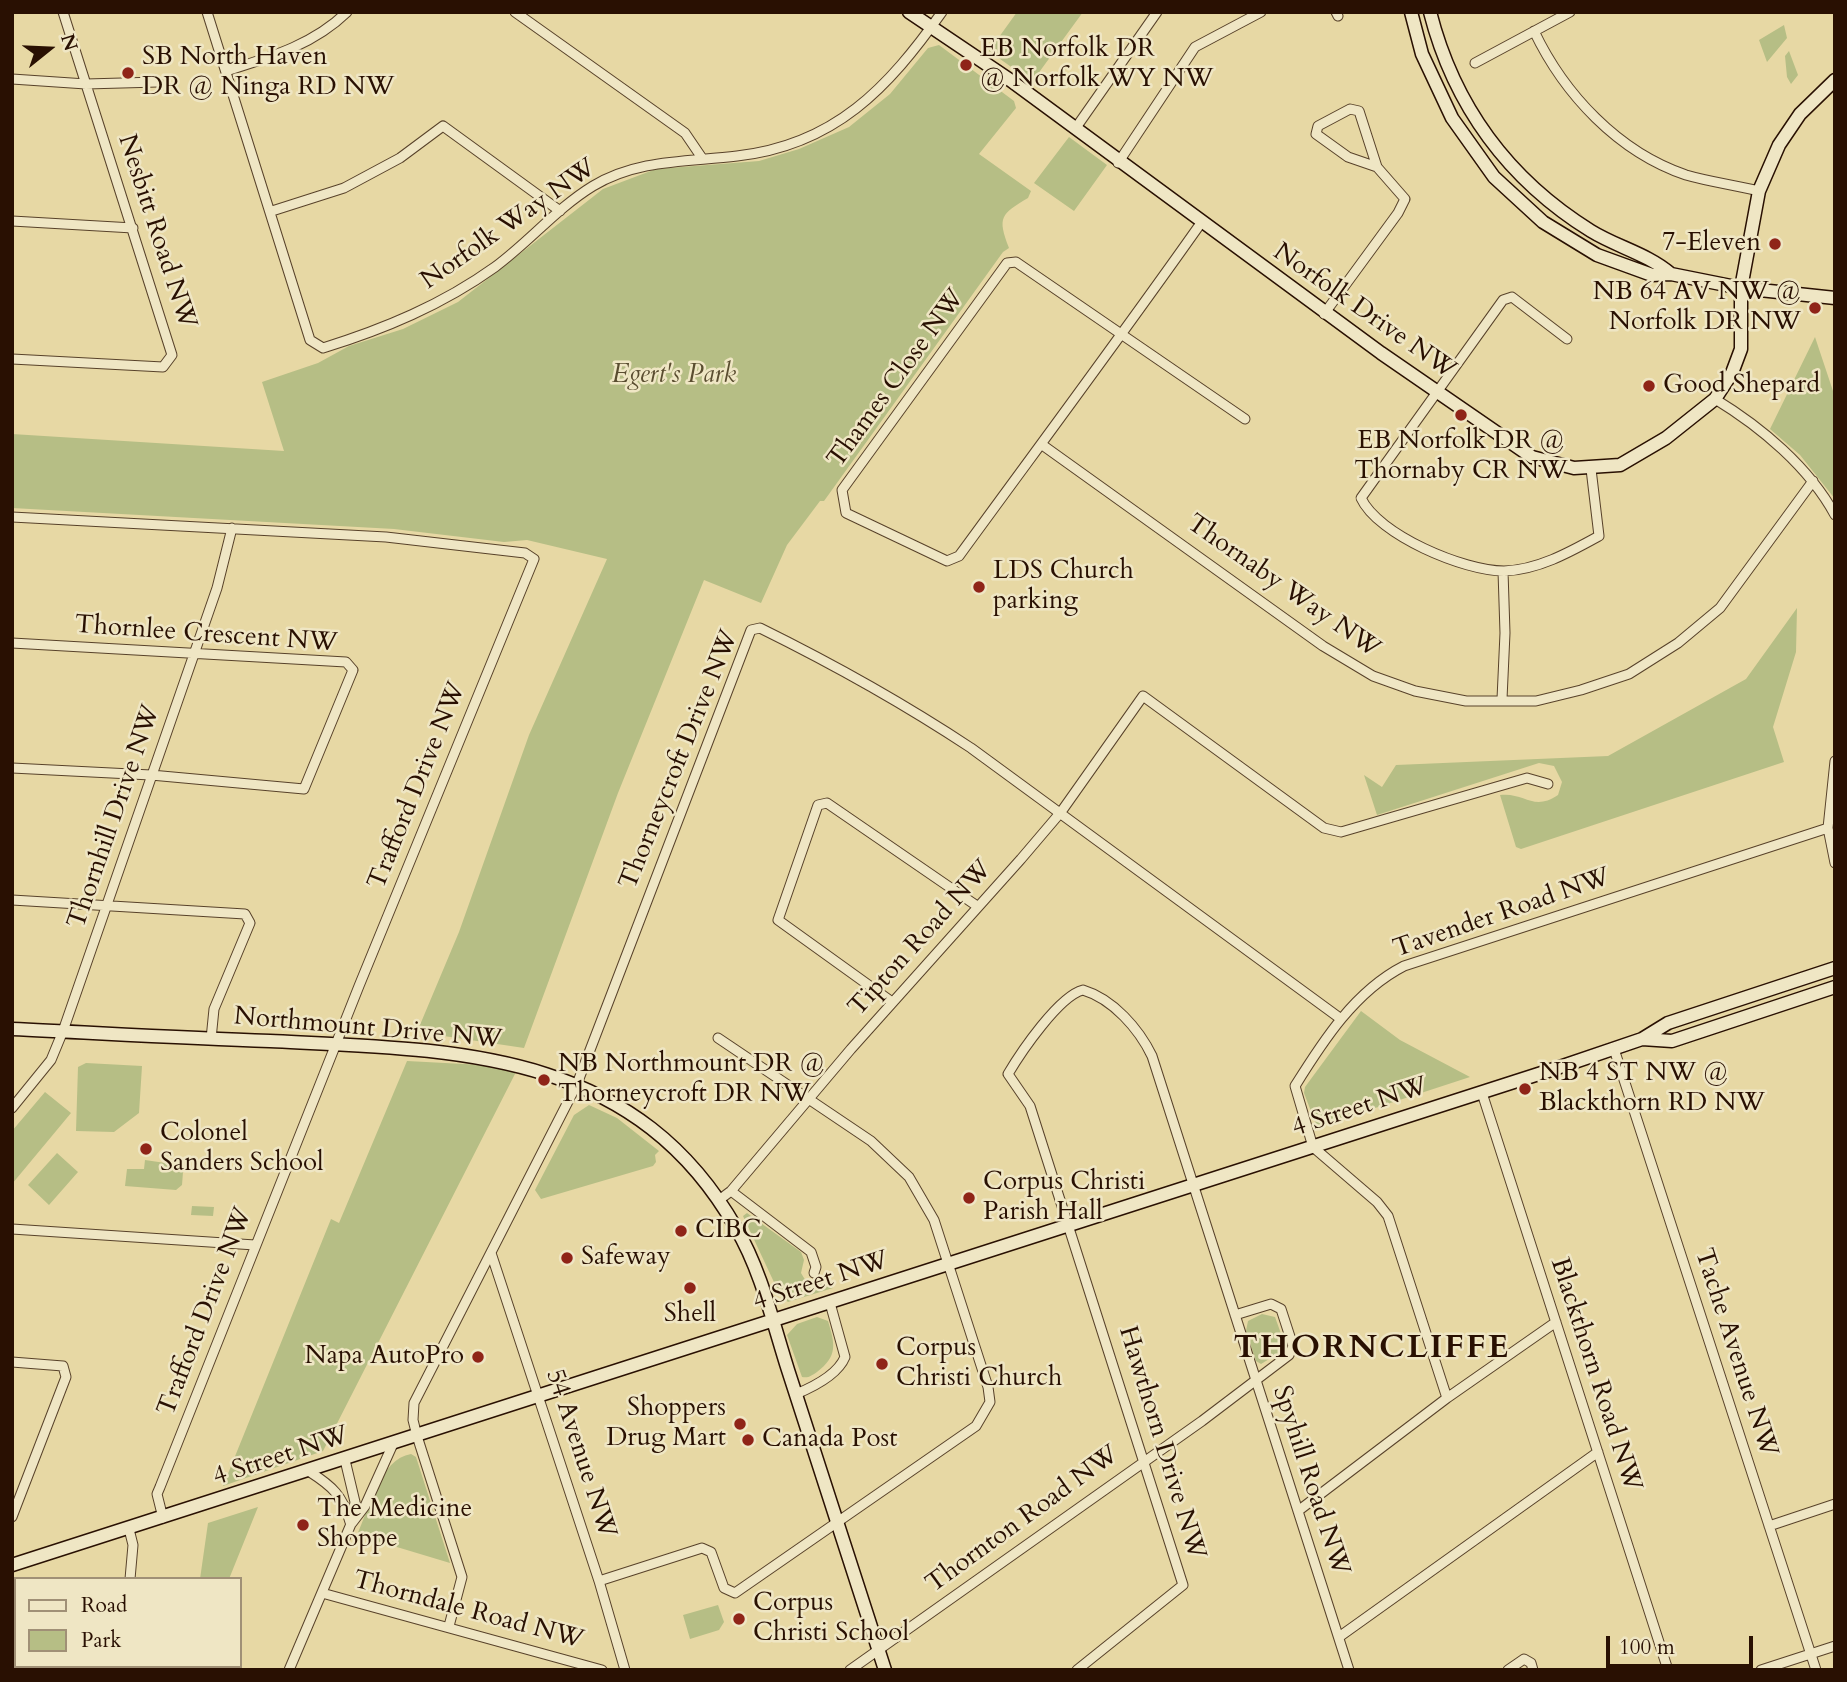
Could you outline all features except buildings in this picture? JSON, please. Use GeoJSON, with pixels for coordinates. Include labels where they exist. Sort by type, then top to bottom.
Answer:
{"type":"FeatureCollection","features":[{"type":"Feature","properties":{"kind":"main road","name":"Norfolk Drive NW"},"geometry":{"type":"LineString","coordinates":[[909,12],[1075,129],[1325,314],[1532,457],[1574,468],[1620,466],[1666,438],[1715,399],[1732,373],[1741,349],[1741,288],[1759,191],[1779,145],[1800,114],[1835,80]]}},
{"type":"Feature","properties":{"kind":"main road"},"geometry":{"type":"LineString","coordinates":[[1411,12],[1434,84],[1471,148],[1494,177],[1543,222],[1571,241],[1620,265],[1652,275],[1671,274],[1741,288],[1835,298]]}},
{"type":"Feature","properties":{"kind":"main road"},"geometry":{"type":"LineString","coordinates":[[1430,12],[1444,59],[1460,94],[1478,125],[1517,174],[1570,218],[1602,238],[1656,262],[1671,274]]}},
{"type":"Feature","properties":{"kind":"main road","name":"4 Street NW"},"geometry":{"type":"LineString","coordinates":[[12,1565],[310,1472],[1482,1093],[1642,1039],[1668,1023],[1835,968]]}},
{"type":"Feature","properties":{"kind":"main road","name":"4 Street NW"},"geometry":{"type":"LineString","coordinates":[[1642,1039],[1672,1041],[1835,987]]}},
{"type":"Feature","properties":{"kind":"main road","name":"Northmount Drive NW"},"geometry":{"type":"LineString","coordinates":[[12,1029],[336,1045],[504,1061],[577,1084],[648,1125],[683,1158],[719,1200],[738,1231],[772,1322],[886,1670]]}},
{"type":"Feature","properties":{"kind":"street","name":"Nesbitt Road NW"},"geometry":{"type":"LineString","coordinates":[[12,359],[163,367],[172,355],[63,12]]}},
{"type":"Feature","properties":{"kind":"street","name":"Norfolk Way NW"},"geometry":{"type":"LineString","coordinates":[[207,12],[272,211],[310,340],[323,348],[370,334],[441,301],[496,267],[559,211],[594,186],[624,172],[663,161],[738,156],[789,145],[821,132],[875,94],[897,73],[942,12]]}},
{"type":"Feature","properties":{"kind":"street"},"geometry":{"type":"LineString","coordinates":[[226,71],[289,52],[316,37],[347,12]]}},
{"type":"Feature","properties":{"kind":"street"},"geometry":{"type":"LineString","coordinates":[[515,12],[685,133],[702,158]]}},
{"type":"Feature","properties":{"kind":"street"},"geometry":{"type":"LineString","coordinates":[[1075,129],[1157,12]]}},
{"type":"Feature","properties":{"kind":"street"},"geometry":{"type":"LineString","coordinates":[[1118,163],[1195,47],[1261,12]]}},
{"type":"Feature","properties":{"kind":"street"},"geometry":{"type":"LineString","coordinates":[[1475,63],[1570,12]]}},
{"type":"Feature","properties":{"kind":"street"},"geometry":{"type":"LineString","coordinates":[[1534,32],[1546,57],[1597,121],[1641,152],[1683,174],[1759,191]]}},
{"type":"Feature","properties":{"kind":"street"},"geometry":{"type":"LineString","coordinates":[[12,79],[86,84],[158,82]]}},
{"type":"Feature","properties":{"kind":"street"},"geometry":{"type":"LineString","coordinates":[[1325,314],[1405,199],[1377,167],[1359,111],[1350,108],[1318,125],[1316,134],[1348,157],[1377,167]]}},
{"type":"Feature","properties":{"kind":"street"},"geometry":{"type":"LineString","coordinates":[[272,211],[344,188],[400,158],[443,126],[559,211]]}},
{"type":"Feature","properties":{"kind":"street"},"geometry":{"type":"LineString","coordinates":[[12,221],[133,228]]}},
{"type":"Feature","properties":{"kind":"street","name":"Thames Close NW"},"geometry":{"type":"LineString","coordinates":[[1122,333],[1016,262],[1007,263],[842,490],[846,513],[947,561],[959,556],[1122,333],[1201,223]]}},
{"type":"Feature","properties":{"kind":"street"},"geometry":{"type":"LineString","coordinates":[[1567,339],[1512,297],[1503,300],[1361,498],[1365,507],[1407,541],[1460,562],[1503,571],[1531,567],[1567,554],[1599,536],[1591,469]]}},
{"type":"Feature","properties":{"kind":"street"},"geometry":{"type":"LineString","coordinates":[[1122,333],[1245,419]]}},
{"type":"Feature","properties":{"kind":"street"},"geometry":{"type":"LineString","coordinates":[[1715,399],[1779,449],[1813,481],[1835,515]]}},
{"type":"Feature","properties":{"kind":"street","name":"Thornaby Way NW"},"geometry":{"type":"LineString","coordinates":[[1041,444],[1323,646],[1373,676],[1415,691],[1466,701],[1536,701],[1581,690],[1629,674],[1678,643],[1720,608],[1813,481]]}},
{"type":"Feature","properties":{"kind":"street","name":"Trafford Drive NW"},"geometry":{"type":"LineString","coordinates":[[12,517],[386,537],[525,553],[534,559],[255,1244],[157,1494],[163,1518]]}},
{"type":"Feature","properties":{"kind":"street","name":"Thornhill Drive NW"},"geometry":{"type":"LineString","coordinates":[[12,1108],[51,1060],[64,1031],[217,588],[232,528]]}},
{"type":"Feature","properties":{"kind":"street"},"geometry":{"type":"LineString","coordinates":[[1502,699],[1505,633],[1503,571]]}},
{"type":"Feature","properties":{"kind":"street","name":"Thorneycroft Drive NW"},"geometry":{"type":"LineString","coordinates":[[449,1626],[462,1577],[417,1436],[413,1420],[414,1403],[577,1084],[751,630],[760,628],[913,709],[1061,812],[1341,1018]]}},
{"type":"Feature","properties":{"kind":"street","name":"Thornlee Crescent NW"},"geometry":{"type":"LineString","coordinates":[[12,643],[346,663],[353,670],[304,789],[151,775],[12,768]]}},
{"type":"Feature","properties":{"kind":"street","name":"Tipton Road NW"},"geometry":{"type":"LineString","coordinates":[[719,1200],[731,1191],[892,1002],[1061,812],[1143,696],[1324,828],[1332,830],[1354,830],[1527,778],[1548,784]]}},
{"type":"Feature","properties":{"kind":"street"},"geometry":{"type":"LineString","coordinates":[[1835,761],[1828,828],[1835,863]]}},
{"type":"Feature","properties":{"kind":"street"},"geometry":{"type":"LineString","coordinates":[[892,1002],[778,920],[818,806],[827,803],[977,906]]}},
{"type":"Feature","properties":{"kind":"street","name":"Tavender Road NW"},"geometry":{"type":"LineString","coordinates":[[1313,1147],[1295,1086],[1341,1018],[1381,979],[1404,966],[1828,828]]}},
{"type":"Feature","properties":{"kind":"street"},"geometry":{"type":"LineString","coordinates":[[12,900],[245,914],[250,923],[214,1009],[211,1039]]}},
{"type":"Feature","properties":{"kind":"street","name":"Hawthorn Drive NW"},"geometry":{"type":"LineString","coordinates":[[1077,1670],[1183,1585],[1145,1459],[1030,1106],[1008,1074],[1038,1032],[1078,991],[1093,993],[1132,1024],[1144,1038],[1192,1186]]}},
{"type":"Feature","properties":{"kind":"street"},"geometry":{"type":"LineString","coordinates":[[600,1581],[702,1548],[711,1552],[724,1588],[735,1593],[976,1426],[990,1402],[988,1387],[934,1220],[908,1177],[871,1141],[718,1038]]}},
{"type":"Feature","properties":{"kind":"street","name":"Tache Avenue NW"},"geometry":{"type":"LineString","coordinates":[[1614,1049],[1816,1670]]}},
{"type":"Feature","properties":{"kind":"street","name":"Blackthorn Road NW"},"geometry":{"type":"LineString","coordinates":[[1482,1093],[1668,1670]]}},
{"type":"Feature","properties":{"kind":"street"},"geometry":{"type":"LineString","coordinates":[[1313,1147],[1384,1210],[1447,1398]]}},
{"type":"Feature","properties":{"kind":"street","name":"Spyhill Road NW"},"geometry":{"type":"LineString","coordinates":[[1192,1186],[1349,1670]]}},
{"type":"Feature","properties":{"kind":"street"},"geometry":{"type":"LineString","coordinates":[[731,1191],[811,1252],[816,1267],[814,1273]]}},
{"type":"Feature","properties":{"kind":"street"},"geometry":{"type":"LineString","coordinates":[[12,1229],[255,1244]]}},
{"type":"Feature","properties":{"kind":"street","name":"54 Avenue NW"},"geometry":{"type":"LineString","coordinates":[[491,1253],[600,1581],[624,1669]]}},
{"type":"Feature","properties":{"kind":"street"},"geometry":{"type":"LineString","coordinates":[[796,1394],[811,1388],[842,1364],[845,1357],[830,1303]]}},
{"type":"Feature","properties":{"kind":"street","name":"Thornton Road NW"},"geometry":{"type":"LineString","coordinates":[[850,1670],[1202,1421],[1289,1355],[1293,1346],[1282,1309],[1271,1304],[1235,1315]]}},
{"type":"Feature","properties":{"kind":"street"},"geometry":{"type":"LineString","coordinates":[[1298,1511],[1447,1398],[1556,1322]]}},
{"type":"Feature","properties":{"kind":"street"},"geometry":{"type":"LineString","coordinates":[[12,1362],[63,1366],[66,1377],[12,1517]]}},
{"type":"Feature","properties":{"kind":"street"},"geometry":{"type":"LineString","coordinates":[[351,1524],[365,1506],[393,1444]]}},
{"type":"Feature","properties":{"kind":"street"},"geometry":{"type":"LineString","coordinates":[[1339,1637],[1598,1452]]}},
{"type":"Feature","properties":{"kind":"street"},"geometry":{"type":"LineString","coordinates":[[289,1670],[351,1524],[355,1502],[345,1460]]}},
{"type":"Feature","properties":{"kind":"street"},"geometry":{"type":"LineString","coordinates":[[310,1472],[339,1494],[351,1524]]}},
{"type":"Feature","properties":{"kind":"street"},"geometry":{"type":"LineString","coordinates":[[1769,1526],[1835,1504]]}},
{"type":"Feature","properties":{"kind":"street"},"geometry":{"type":"LineString","coordinates":[[129,1529],[133,1545],[130,1577]]}},
{"type":"Feature","properties":{"kind":"street","name":"Thorndale Road NW"},"geometry":{"type":"LineString","coordinates":[[322,1592],[602,1670]]}},
{"type":"Feature","properties":{"kind":"street"},"geometry":{"type":"LineString","coordinates":[[1761,1670],[1835,1646]]}},
{"type":"Feature","properties":{"kind":"street"},"geometry":{"type":"LineString","coordinates":[[1508,1670],[1524,1659],[1531,1663],[1533,1670]]}},
{"type":"Feature","properties":{"kind":"green space"},"geometry":{"type":"Polygon","coordinates":[[[1017,12],[1083,12],[1032,82],[989,51],[1017,12]]]}},
{"type":"Feature","properties":{"kind":"green space"},"geometry":{"type":"Polygon","coordinates":[[[1784,25],[1787,38],[1767,62],[1759,40],[1784,25]]]}},
{"type":"Feature","properties":{"kind":"green space","name":"Egert's Park"},"geometry":{"type":"Polygon","coordinates":[[[939,45],[1014,101],[1016,108],[979,154],[1031,191],[1028,198],[1004,217],[1003,229],[1009,248],[1003,252],[824,501],[820,501],[787,545],[761,603],[704,580],[618,793],[524,1048],[417,1032],[459,932],[529,735],[607,559],[527,540],[504,542],[394,529],[12,508],[12,434],[284,451],[262,382],[318,363],[349,346],[403,329],[458,302],[603,189],[656,169],[759,161],[799,149],[849,127],[890,94],[928,48],[939,45]]]}},
{"type":"Feature","properties":{"kind":"green space"},"geometry":{"type":"Polygon","coordinates":[[[1789,51],[1798,75],[1791,84],[1787,77],[1785,56],[1789,51]]]}},
{"type":"Feature","properties":{"kind":"green space"},"geometry":{"type":"Polygon","coordinates":[[[1069,137],[1107,165],[1074,211],[1034,183],[1069,137]]]}},
{"type":"Feature","properties":{"kind":"green space"},"geometry":{"type":"Polygon","coordinates":[[[1815,337],[1835,397],[1835,499],[1800,455],[1770,429],[1815,337]]]}},
{"type":"Feature","properties":{"kind":"green space"},"geometry":{"type":"Polygon","coordinates":[[[1797,608],[1796,652],[1773,727],[1784,762],[1521,849],[1516,847],[1500,795],[1516,796],[1535,802],[1549,800],[1558,795],[1562,782],[1554,766],[1539,763],[1377,815],[1364,775],[1382,787],[1396,765],[1608,756],[1746,679],[1797,608]]]}},
{"type":"Feature","properties":{"kind":"green space"},"geometry":{"type":"Polygon","coordinates":[[[1361,1011],[1400,1040],[1470,1077],[1317,1127],[1304,1093],[1305,1087],[1361,1011]]]}},
{"type":"Feature","properties":{"kind":"green space"},"geometry":{"type":"Polygon","coordinates":[[[407,1061],[483,1065],[516,1072],[323,1451],[223,1486],[331,1219],[339,1223],[407,1061]]]}},
{"type":"Feature","properties":{"kind":"green space"},"geometry":{"type":"Polygon","coordinates":[[[86,1063],[142,1066],[139,1113],[114,1132],[76,1131],[78,1067],[86,1063]]]}},
{"type":"Feature","properties":{"kind":"green space"},"geometry":{"type":"Polygon","coordinates":[[[45,1092],[71,1113],[12,1184],[12,1131],[45,1092]]]}},
{"type":"Feature","properties":{"kind":"green space"},"geometry":{"type":"Polygon","coordinates":[[[589,1105],[617,1118],[659,1151],[655,1155],[656,1162],[653,1166],[541,1199],[535,1190],[574,1115],[589,1105]]]}},
{"type":"Feature","properties":{"kind":"green space"},"geometry":{"type":"Polygon","coordinates":[[[57,1153],[78,1172],[49,1205],[28,1185],[57,1153]]]}},
{"type":"Feature","properties":{"kind":"green space"},"geometry":{"type":"Polygon","coordinates":[[[145,1160],[179,1165],[183,1172],[182,1185],[176,1190],[125,1186],[127,1169],[144,1169],[145,1160]]]}},
{"type":"Feature","properties":{"kind":"green space"},"geometry":{"type":"Polygon","coordinates":[[[192,1206],[214,1207],[213,1216],[191,1215],[192,1206]]]}},
{"type":"Feature","properties":{"kind":"green space"},"geometry":{"type":"Polygon","coordinates":[[[747,1213],[801,1252],[804,1260],[801,1273],[807,1283],[822,1283],[829,1275],[833,1288],[788,1302],[780,1295],[743,1216],[747,1213]]]}},
{"type":"Feature","properties":{"kind":"green space"},"geometry":{"type":"Polygon","coordinates":[[[1262,1314],[1275,1317],[1284,1342],[1279,1353],[1261,1364],[1256,1361],[1246,1331],[1248,1321],[1262,1314]]]}},
{"type":"Feature","properties":{"kind":"green space"},"geometry":{"type":"Polygon","coordinates":[[[817,1317],[828,1321],[832,1336],[832,1355],[824,1366],[811,1376],[802,1377],[787,1335],[797,1324],[817,1317]]]}},
{"type":"Feature","properties":{"kind":"green space"},"geometry":{"type":"Polygon","coordinates":[[[411,1454],[416,1457],[450,1563],[357,1535],[383,1475],[400,1458],[411,1454]]]}},
{"type":"Feature","properties":{"kind":"green space"},"geometry":{"type":"Polygon","coordinates":[[[258,1507],[230,1577],[200,1577],[208,1523],[258,1507]]]}},
{"type":"Feature","properties":{"kind":"green space"},"geometry":{"type":"Polygon","coordinates":[[[718,1605],[724,1622],[719,1630],[690,1639],[683,1615],[718,1605]]]}},
{"type":"Feature","properties":{"kind":"place","name":"EB Norfolk DR @ Norfolk WY NW"},"geometry":{"type":"Point","coordinates":[966,65]}},
{"type":"Feature","properties":{"kind":"place","name":"SB North Haven DR @ Ninga RD NW"},"geometry":{"type":"Point","coordinates":[128,73]}},
{"type":"Feature","properties":{"kind":"place","name":"7-Eleven"},"geometry":{"type":"Point","coordinates":[1775,244]}},
{"type":"Feature","properties":{"kind":"place","name":"NB 64 AV NW @ Norfolk DR NW"},"geometry":{"type":"Point","coordinates":[1815,308]}},
{"type":"Feature","properties":{"kind":"place","name":"Good Shepard"},"geometry":{"type":"Point","coordinates":[1649,386]}},
{"type":"Feature","properties":{"kind":"place","name":"EB Norfolk DR @ Thornaby CR NW"},"geometry":{"type":"Point","coordinates":[1461,415]}},
{"type":"Feature","properties":{"kind":"place","name":"LDS Church parking"},"geometry":{"type":"Point","coordinates":[979,587]}},
{"type":"Feature","properties":{"kind":"place","name":"NB Northmount DR @ Thorneycroft DR NW"},"geometry":{"type":"Point","coordinates":[544,1080]}},
{"type":"Feature","properties":{"kind":"place","name":"NB 4 ST NW @ Blackthorn RD NW"},"geometry":{"type":"Point","coordinates":[1525,1089]}},
{"type":"Feature","properties":{"kind":"place","name":"Colonel Sanders School"},"geometry":{"type":"Point","coordinates":[146,1149]}},
{"type":"Feature","properties":{"kind":"place","name":"Corpus Christi Parish Hall"},"geometry":{"type":"Point","coordinates":[969,1198]}},
{"type":"Feature","properties":{"kind":"place","name":"CIBC"},"geometry":{"type":"Point","coordinates":[681,1231]}},
{"type":"Feature","properties":{"kind":"place","name":"Safeway"},"geometry":{"type":"Point","coordinates":[567,1258]}},
{"type":"Feature","properties":{"kind":"place","name":"Shell"},"geometry":{"type":"Point","coordinates":[690,1288]}},
{"type":"Feature","properties":{"kind":"place","name":"Napa AutoPro"},"geometry":{"type":"Point","coordinates":[478,1357]}},
{"type":"Feature","properties":{"kind":"place","name":"Corpus Christi Church"},"geometry":{"type":"Point","coordinates":[882,1364]}},
{"type":"Feature","properties":{"kind":"place","name":"Shoppers Drug Mart"},"geometry":{"type":"Point","coordinates":[740,1424]}},
{"type":"Feature","properties":{"kind":"place","name":"Canada Post"},"geometry":{"type":"Point","coordinates":[748,1440]}},
{"type":"Feature","properties":{"kind":"place","name":"The Medicine Shoppe"},"geometry":{"type":"Point","coordinates":[303,1525]}},
{"type":"Feature","properties":{"kind":"place","name":"Corpus Christi School"},"geometry":{"type":"Point","coordinates":[739,1619]}},
{"type":"Feature","properties":{"kind":"district","name":"THORNCLIFFE"},"geometry":{"type":"Point","coordinates":[1372,1349]}}]}
